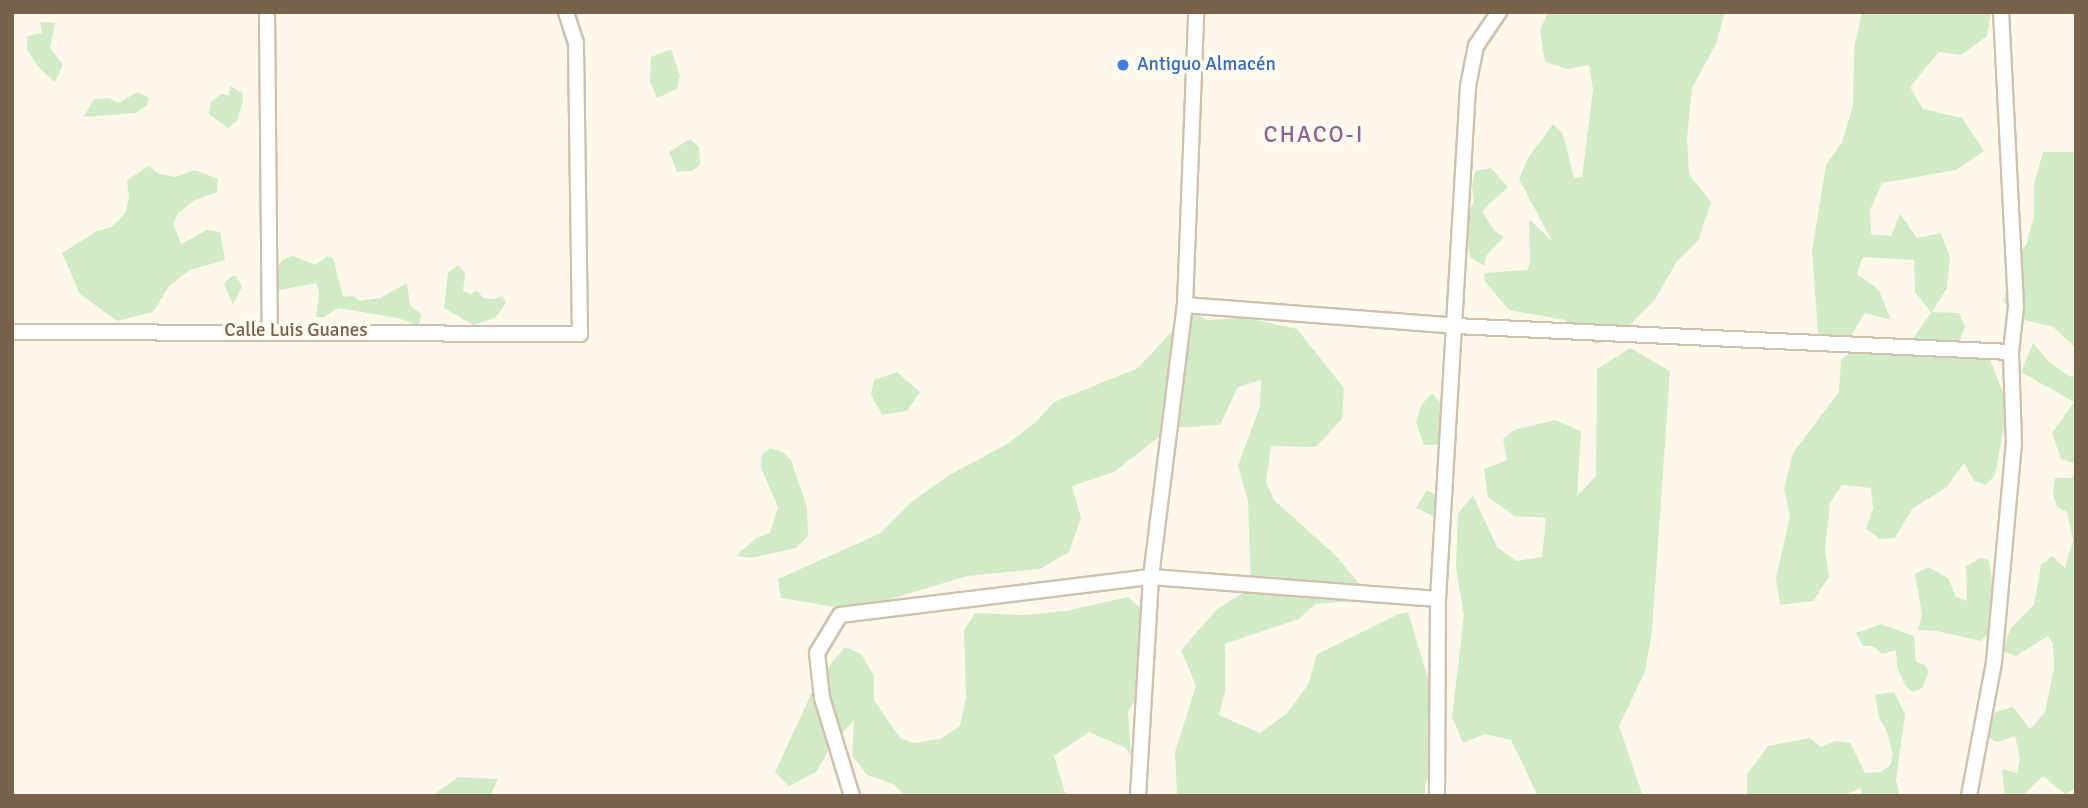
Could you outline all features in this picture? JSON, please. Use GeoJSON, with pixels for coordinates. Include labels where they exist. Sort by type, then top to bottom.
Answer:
{"type":"FeatureCollection","features":[{"type":"Feature","properties":{"kind":"street"},"geometry":{"type":"LineString","coordinates":[[267,12],[270,331]]}},
{"type":"Feature","properties":{"kind":"street","name":"Calle Luis Guanes"},"geometry":{"type":"LineString","coordinates":[[12,332],[580,334],[576,43],[566,12]]}},
{"type":"Feature","properties":{"kind":"street"},"geometry":{"type":"LineString","coordinates":[[1138,796],[1151,577],[1185,305],[1196,12]]}},
{"type":"Feature","properties":{"kind":"street"},"geometry":{"type":"LineString","coordinates":[[1437,796],[1438,600],[1468,86],[1476,46],[1499,12]]}},
{"type":"Feature","properties":{"kind":"street"},"geometry":{"type":"LineString","coordinates":[[1969,796],[1994,662],[2014,444],[2011,352],[2016,307],[2001,12]]}},
{"type":"Feature","properties":{"kind":"street"},"geometry":{"type":"LineString","coordinates":[[1185,305],[1455,326],[2011,352]]}},
{"type":"Feature","properties":{"kind":"street"},"geometry":{"type":"LineString","coordinates":[[852,796],[822,698],[817,653],[840,615],[1151,577],[1438,600]]}},
{"type":"Feature","properties":{"kind":"green space"},"geometry":{"type":"Polygon","coordinates":[[[1548,12],[1725,12],[1716,44],[1692,88],[1687,139],[1689,174],[1711,202],[1698,241],[1677,261],[1656,298],[1616,340],[1595,344],[1565,320],[1509,310],[1484,280],[1485,273],[1527,270],[1530,264],[1529,219],[1552,241],[1519,179],[1528,158],[1553,124],[1563,134],[1574,178],[1582,177],[1593,89],[1589,65],[1568,69],[1545,62],[1540,30],[1548,12]]]}},
{"type":"Feature","properties":{"kind":"green space"},"geometry":{"type":"Polygon","coordinates":[[[1862,12],[1991,12],[1987,36],[1961,55],[1939,52],[1910,87],[1923,109],[1962,118],[1984,151],[1956,170],[1882,183],[1870,210],[1871,234],[1891,236],[1900,214],[1917,238],[1941,233],[1950,258],[1947,288],[1932,312],[1959,313],[1965,327],[1957,348],[1987,352],[2008,405],[1995,475],[1986,485],[1974,481],[1964,463],[1947,487],[1912,509],[1895,538],[1880,539],[1866,529],[1873,508],[1871,488],[1842,485],[1830,503],[1825,550],[1829,577],[1813,601],[1780,605],[1776,578],[1790,516],[1784,489],[1793,453],[1839,392],[1841,359],[1860,347],[1906,349],[1931,312],[1915,292],[1914,260],[1863,257],[1857,274],[1879,290],[1891,320],[1865,313],[1848,340],[1819,346],[1812,251],[1826,165],[1842,142],[1853,106],[1854,48],[1862,12]]]}},
{"type":"Feature","properties":{"kind":"green space"},"geometry":{"type":"Polygon","coordinates":[[[40,22],[55,23],[50,48],[63,65],[55,82],[41,70],[27,50],[27,36],[42,33],[40,22]]]}},
{"type":"Feature","properties":{"kind":"green space"},"geometry":{"type":"Polygon","coordinates":[[[671,49],[680,75],[677,89],[657,98],[650,81],[651,57],[671,49]]]}},
{"type":"Feature","properties":{"kind":"green space"},"geometry":{"type":"Polygon","coordinates":[[[230,86],[242,93],[243,100],[237,121],[228,128],[209,114],[211,102],[221,94],[229,95],[230,86]]]}},
{"type":"Feature","properties":{"kind":"green space"},"geometry":{"type":"Polygon","coordinates":[[[138,92],[149,98],[146,106],[135,113],[83,117],[94,99],[109,98],[118,103],[138,92]]]}},
{"type":"Feature","properties":{"kind":"green space"},"geometry":{"type":"Polygon","coordinates":[[[690,139],[699,147],[700,165],[692,171],[677,172],[669,152],[690,139]]]}},
{"type":"Feature","properties":{"kind":"green space"},"geometry":{"type":"Polygon","coordinates":[[[2043,152],[2076,152],[2076,348],[2053,327],[2025,320],[2004,302],[2010,266],[2026,245],[2034,216],[2034,185],[2043,152]]]}},
{"type":"Feature","properties":{"kind":"green space"},"geometry":{"type":"Polygon","coordinates":[[[149,166],[159,174],[175,177],[195,170],[218,179],[217,192],[195,200],[178,213],[173,224],[181,244],[207,230],[220,232],[225,260],[190,270],[170,285],[153,312],[117,321],[80,294],[62,253],[97,231],[112,227],[125,213],[129,198],[127,180],[149,166]]]}},
{"type":"Feature","properties":{"kind":"green space"},"geometry":{"type":"Polygon","coordinates":[[[1491,168],[1508,187],[1482,211],[1494,230],[1504,237],[1487,255],[1484,266],[1470,257],[1467,238],[1470,208],[1474,202],[1472,185],[1475,171],[1491,168]]]}},
{"type":"Feature","properties":{"kind":"green space"},"geometry":{"type":"Polygon","coordinates":[[[293,256],[315,265],[327,256],[333,258],[343,297],[354,296],[359,301],[380,298],[407,283],[410,305],[421,314],[420,322],[416,325],[398,318],[338,308],[324,317],[316,317],[319,292],[316,283],[279,290],[277,269],[282,260],[293,256]]]}},
{"type":"Feature","properties":{"kind":"green space"},"geometry":{"type":"Polygon","coordinates":[[[458,265],[465,273],[463,291],[471,294],[477,290],[483,298],[494,299],[502,296],[506,303],[495,318],[473,325],[444,308],[448,273],[458,265]]]}},
{"type":"Feature","properties":{"kind":"green space"},"geometry":{"type":"Polygon","coordinates":[[[231,276],[236,276],[242,287],[233,305],[224,284],[231,276]]]}},
{"type":"Feature","properties":{"kind":"green space"},"geometry":{"type":"Polygon","coordinates":[[[1190,312],[1208,320],[1246,318],[1297,329],[1344,388],[1342,419],[1316,447],[1271,446],[1266,482],[1274,500],[1335,555],[1373,599],[1315,604],[1299,619],[1225,644],[1225,692],[1219,715],[1260,733],[1286,714],[1308,685],[1317,654],[1408,612],[1447,742],[1425,785],[1425,796],[1177,796],[1175,752],[1196,686],[1181,650],[1217,609],[1251,588],[1248,501],[1238,466],[1260,406],[1261,380],[1238,387],[1220,425],[1170,428],[1114,472],[1072,486],[1081,518],[1069,552],[1040,569],[967,576],[854,610],[781,598],[778,579],[881,533],[910,503],[948,476],[1007,444],[1036,422],[1054,402],[1138,368],[1190,312]]]}},
{"type":"Feature","properties":{"kind":"green space"},"geometry":{"type":"Polygon","coordinates":[[[2033,343],[2050,363],[2071,377],[2076,373],[2076,464],[2061,459],[2052,433],[2074,402],[2021,372],[2033,343]]]}},
{"type":"Feature","properties":{"kind":"green space"},"geometry":{"type":"Polygon","coordinates":[[[1630,348],[1670,371],[1652,631],[1645,672],[1619,726],[1643,796],[1538,796],[1511,740],[1485,734],[1463,743],[1452,717],[1464,615],[1456,568],[1458,514],[1473,495],[1497,547],[1516,561],[1542,557],[1546,518],[1515,516],[1488,497],[1484,469],[1507,460],[1503,439],[1514,430],[1555,420],[1581,431],[1577,496],[1596,476],[1597,369],[1630,348]]]}},
{"type":"Feature","properties":{"kind":"green space"},"geometry":{"type":"Polygon","coordinates":[[[897,372],[920,392],[907,411],[882,415],[871,394],[874,380],[897,372]]]}},
{"type":"Feature","properties":{"kind":"green space"},"geometry":{"type":"Polygon","coordinates":[[[1432,393],[1445,408],[1442,445],[1424,445],[1416,422],[1422,404],[1432,393]]]}},
{"type":"Feature","properties":{"kind":"green space"},"geometry":{"type":"Polygon","coordinates":[[[770,448],[783,452],[791,460],[807,507],[808,536],[796,548],[751,558],[736,556],[756,538],[770,533],[778,507],[761,468],[762,454],[770,448]]]}},
{"type":"Feature","properties":{"kind":"green space"},"geometry":{"type":"Polygon","coordinates":[[[2076,471],[2076,788],[2065,794],[2043,776],[2022,796],[2005,796],[2002,769],[2017,773],[2020,758],[2015,736],[1997,742],[1989,738],[1990,719],[1996,712],[2013,707],[2030,729],[2045,712],[2054,668],[2053,644],[2048,636],[2016,656],[2002,651],[2011,628],[2034,605],[2041,565],[2052,556],[2065,568],[2073,540],[2067,512],[2057,507],[2053,495],[2055,478],[2071,478],[2076,471]]]}},
{"type":"Feature","properties":{"kind":"green space"},"geometry":{"type":"Polygon","coordinates":[[[1427,490],[1440,497],[1437,518],[1416,508],[1427,490]]]}},
{"type":"Feature","properties":{"kind":"green space"},"geometry":{"type":"Polygon","coordinates":[[[1981,558],[1989,560],[1992,581],[1991,632],[1980,641],[1937,631],[1918,630],[1922,614],[1915,574],[1928,567],[1948,578],[1956,597],[1967,601],[1966,566],[1981,558]]]}},
{"type":"Feature","properties":{"kind":"green space"},"geometry":{"type":"Polygon","coordinates":[[[1128,597],[1147,614],[1141,688],[1128,712],[1131,756],[1126,748],[1089,732],[1054,756],[1066,796],[906,796],[893,784],[867,775],[852,756],[854,720],[831,746],[816,772],[789,786],[775,772],[818,679],[845,647],[861,654],[874,676],[874,700],[900,738],[914,743],[940,739],[960,726],[966,698],[964,630],[975,613],[1025,615],[1066,611],[1128,597]]]}},
{"type":"Feature","properties":{"kind":"green space"},"geometry":{"type":"Polygon","coordinates":[[[1881,624],[1914,636],[1916,662],[1925,665],[1929,672],[1922,688],[1912,692],[1905,685],[1897,667],[1896,650],[1882,654],[1873,646],[1863,646],[1856,633],[1881,624]]]}},
{"type":"Feature","properties":{"kind":"green space"},"geometry":{"type":"Polygon","coordinates":[[[1894,692],[1905,714],[1896,780],[1900,796],[1862,796],[1861,788],[1842,796],[1747,796],[1747,774],[1768,746],[1810,738],[1821,747],[1836,741],[1850,743],[1865,773],[1880,772],[1890,766],[1893,754],[1886,730],[1879,718],[1875,695],[1894,692]]]}},
{"type":"Feature","properties":{"kind":"green space"},"geometry":{"type":"Polygon","coordinates":[[[458,777],[498,779],[490,796],[432,796],[458,777]]]}},
{"type":"Feature","properties":{"kind":"place","name":"Antiguo Almacén"},"geometry":{"type":"Point","coordinates":[1123,65]}},
{"type":"Feature","properties":{"kind":"district","name":"CHACO-I"},"geometry":{"type":"Point","coordinates":[1314,135]}}]}
